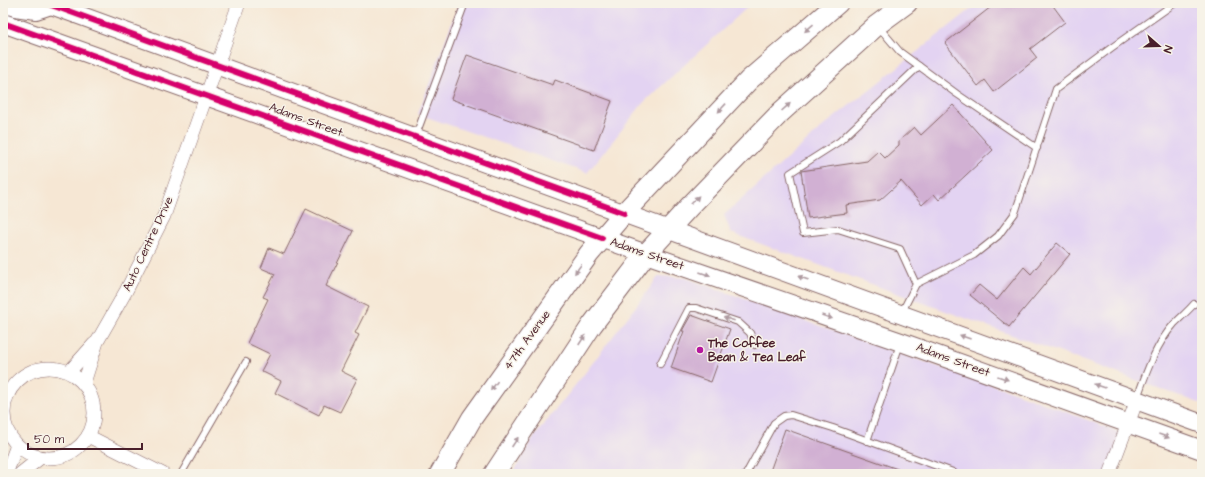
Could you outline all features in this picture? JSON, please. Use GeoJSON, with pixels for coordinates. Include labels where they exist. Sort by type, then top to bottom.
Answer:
{"type":"FeatureCollection","features":[{"type":"Feature","properties":{"kind":"main road","name":"47th Avenue"},"geometry":{"type":"LineString","coordinates":[[440,474],[472,418],[602,238],[749,80],[838,3]]}},
{"type":"Feature","properties":{"kind":"main road"},"geometry":{"type":"LineString","coordinates":[[494,474],[592,325],[646,254],[668,229],[781,112],[877,25],[907,3]]}},
{"type":"Feature","properties":{"kind":"street","name":"Auto Centre Drive"},"geometry":{"type":"LineString","coordinates":[[84,384],[97,342],[126,291],[164,216],[239,3]]}},
{"type":"Feature","properties":{"kind":"street"},"geometry":{"type":"LineString","coordinates":[[3,4],[36,10],[49,4]]}},
{"type":"Feature","properties":{"kind":"street","name":"Adams Street"},"geometry":{"type":"LineString","coordinates":[[49,4],[1202,424]]}},
{"type":"Feature","properties":{"kind":"street","name":"Adams Street"},"geometry":{"type":"LineString","coordinates":[[3,23],[646,254],[1128,422],[1202,450]]}},
{"type":"Feature","properties":{"kind":"street","name":"Auto Centre Drive"},"geometry":{"type":"LineString","coordinates":[[69,372],[97,342]]}},
{"type":"Feature","properties":{"kind":"street"},"geometry":{"type":"LineString","coordinates":[[41,368],[55,368],[69,372],[84,384],[91,396],[94,409],[94,423],[88,436],[79,447],[68,455],[54,458],[40,458],[27,453],[17,445],[6,427],[4,406],[10,382],[27,373],[41,368]]}},
{"type":"Feature","properties":{"kind":"street"},"geometry":{"type":"LineString","coordinates":[[1109,474],[1137,400]]}},
{"type":"Feature","properties":{"kind":"street"},"geometry":{"type":"LineString","coordinates":[[88,436],[163,474]]}},
{"type":"Feature","properties":{"kind":"street"},"geometry":{"type":"LineString","coordinates":[[6,474],[17,445]]}},
{"type":"Feature","properties":{"kind":"street"},"geometry":{"type":"LineString","coordinates":[[20,474],[40,458]]}},
{"type":"Feature","properties":{"kind":"lane"},"geometry":{"type":"LineString","coordinates":[[415,137],[465,3]]}},
{"type":"Feature","properties":{"kind":"lane"},"geometry":{"type":"LineString","coordinates":[[902,314],[916,284],[974,256],[998,236],[1015,213],[1056,89],[1175,3]]}},
{"type":"Feature","properties":{"kind":"lane"},"geometry":{"type":"LineString","coordinates":[[877,25],[900,52],[957,94],[1037,148]]}},
{"type":"Feature","properties":{"kind":"lane"},"geometry":{"type":"LineString","coordinates":[[916,284],[900,249],[838,229],[803,233],[790,173],[840,140],[919,66]]}},
{"type":"Feature","properties":{"kind":"lane"},"geometry":{"type":"LineString","coordinates":[[1137,400],[1146,374],[1157,350],[1173,325],[1194,304]]}},
{"type":"Feature","properties":{"kind":"lane"},"geometry":{"type":"LineString","coordinates":[[660,364],[689,308],[696,308],[738,322],[750,333],[755,345]]}},
{"type":"Feature","properties":{"kind":"lane"},"geometry":{"type":"LineString","coordinates":[[867,441],[901,342]]}},
{"type":"Feature","properties":{"kind":"lane"},"geometry":{"type":"LineString","coordinates":[[181,474],[246,362]]}},
{"type":"Feature","properties":{"kind":"lane"},"geometry":{"type":"LineString","coordinates":[[746,474],[774,423],[784,416],[791,415],[953,472]]}},
{"type":"Feature","properties":{"kind":"shaded area"},"geometry":{"type":"Polygon","coordinates":[[[459,3],[752,3],[644,102],[587,173],[418,114],[459,3]]]}},
{"type":"Feature","properties":{"kind":"shaded area"},"geometry":{"type":"Polygon","coordinates":[[[979,3],[1202,3],[1202,404],[731,233],[724,215],[826,124],[979,3]]]}},
{"type":"Feature","properties":{"kind":"shaded area"},"geometry":{"type":"Polygon","coordinates":[[[659,276],[686,278],[868,343],[1017,393],[1124,434],[1109,474],[513,474],[530,442],[659,276]]]}},
{"type":"Feature","properties":{"kind":"building"},"geometry":{"type":"Polygon","coordinates":[[[996,3],[1051,3],[1065,22],[1030,49],[1037,58],[994,92],[985,80],[978,86],[945,43],[996,3]]]}},
{"type":"Feature","properties":{"kind":"building"},"geometry":{"type":"Polygon","coordinates":[[[467,55],[553,85],[555,80],[612,101],[594,150],[451,99],[467,55]]]}},
{"type":"Feature","properties":{"kind":"building"},"geometry":{"type":"Polygon","coordinates":[[[953,105],[993,150],[939,200],[934,194],[922,205],[901,181],[880,200],[846,205],[847,213],[808,218],[801,171],[867,161],[878,151],[885,158],[899,145],[899,141],[914,127],[921,135],[953,105]]]}},
{"type":"Feature","properties":{"kind":"building"},"geometry":{"type":"Polygon","coordinates":[[[306,209],[353,231],[326,286],[368,307],[355,333],[359,335],[341,371],[357,379],[340,412],[324,405],[319,415],[275,393],[281,381],[261,371],[270,354],[247,343],[268,299],[263,297],[275,274],[261,268],[269,248],[284,254],[306,209]]]}},
{"type":"Feature","properties":{"kind":"building"},"geometry":{"type":"Polygon","coordinates":[[[1057,243],[1070,254],[1009,327],[970,295],[979,285],[997,300],[1024,267],[1031,274],[1057,243]]]}},
{"type":"Feature","properties":{"kind":"building","name":"The Coffee Bean & Tea Leaf"},"geometry":{"type":"Polygon","coordinates":[[[691,315],[730,329],[711,382],[671,368],[684,331],[682,331],[691,315]]]}},
{"type":"Feature","properties":{"kind":"building"},"geometry":{"type":"Polygon","coordinates":[[[785,429],[906,472],[905,474],[769,474],[785,429]]]}},
{"type":"Feature","properties":{"kind":"cycle path"},"geometry":{"type":"LineString","coordinates":[[46,3],[624,213]]}},
{"type":"Feature","properties":{"kind":"cycle path"},"geometry":{"type":"LineString","coordinates":[[3,23],[602,238]]}},
{"type":"Feature","properties":{"kind":"place","name":"The Coffee Bean & Tea Leaf"},"geometry":{"type":"Point","coordinates":[700,350]}}]}
